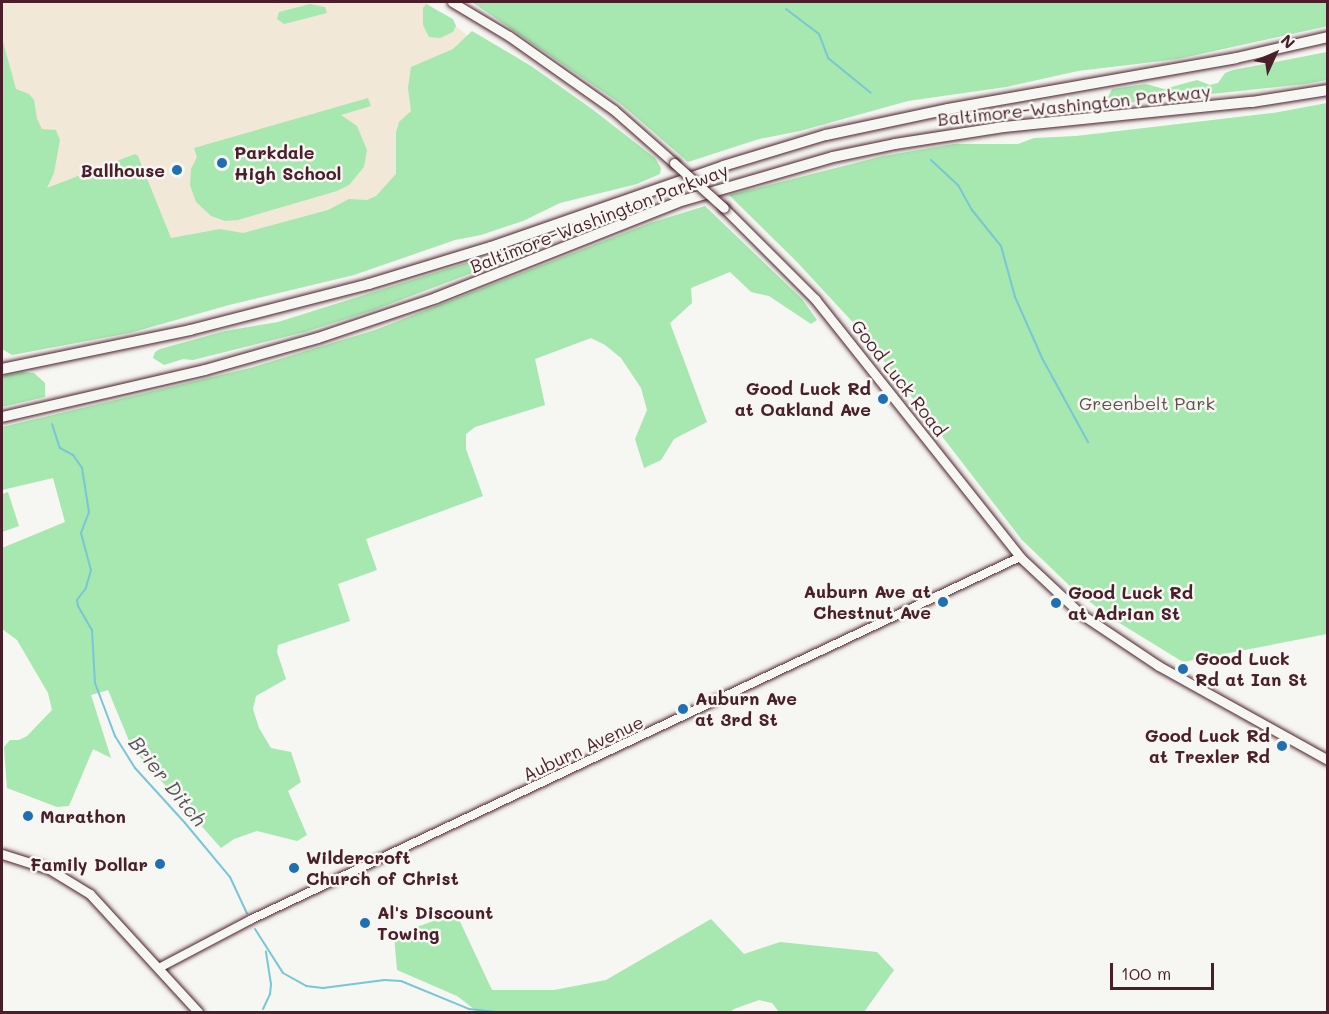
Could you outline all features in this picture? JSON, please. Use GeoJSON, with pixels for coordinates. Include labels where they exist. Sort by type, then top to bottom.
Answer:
{"type":"FeatureCollection","features":[{"type":"Feature","properties":{"kind":"highway","name":"Baltimore-Washington Parkway"},"geometry":{"type":"LineString","coordinates":[[2,369],[190,330],[369,284],[491,247],[723,166],[826,135],[938,111],[1236,58],[1328,37]]}},
{"type":"Feature","properties":{"kind":"highway","name":"Baltimore-Washington Parkway"},"geometry":{"type":"LineString","coordinates":[[2,417],[195,372],[318,338],[436,298],[678,202],[823,160],[895,144],[994,129],[1252,102],[1328,90]]}},
{"type":"Feature","properties":{"kind":"main road","name":"Good Luck Road"},"geometry":{"type":"LineString","coordinates":[[452,2],[509,36],[590,93],[724,208],[815,299],[1020,557],[1081,614],[1159,666],[1328,760]]}},
{"type":"Feature","properties":{"kind":"main road"},"geometry":{"type":"LineString","coordinates":[[2,854],[49,869],[83,889],[198,1012]]}},
{"type":"Feature","properties":{"kind":"street","name":"Auburn Avenue"},"geometry":{"type":"LineString","coordinates":[[159,968],[250,920],[1020,557]]}},
{"type":"Feature","properties":{"kind":"shaded area","name":"Parkdale High School"},"geometry":{"type":"Polygon","coordinates":[[[2,2],[426,2],[491,55],[421,189],[49,293],[2,137],[2,2]]]}},
{"type":"Feature","properties":{"kind":"green space"},"geometry":{"type":"Polygon","coordinates":[[[472,2],[1327,2],[1328,26],[1178,59],[1078,71],[1006,87],[908,101],[800,131],[759,139],[688,162],[621,104],[472,2]]]}},
{"type":"Feature","properties":{"kind":"green space"},"geometry":{"type":"Polygon","coordinates":[[[310,4],[325,7],[327,13],[284,24],[277,19],[279,12],[310,4]]]}},
{"type":"Feature","properties":{"kind":"green space"},"geometry":{"type":"Polygon","coordinates":[[[426,4],[453,19],[456,26],[453,32],[440,38],[429,37],[423,25],[423,8],[426,4]]]}},
{"type":"Feature","properties":{"kind":"green space"},"geometry":{"type":"Polygon","coordinates":[[[472,31],[531,66],[592,109],[655,158],[661,168],[660,174],[637,184],[560,203],[523,221],[481,235],[455,240],[354,275],[229,305],[130,333],[12,355],[2,349],[2,38],[16,89],[29,94],[34,100],[37,119],[42,129],[56,130],[60,140],[54,173],[47,188],[135,154],[138,156],[171,238],[220,229],[243,233],[328,210],[349,199],[367,200],[376,196],[396,174],[396,133],[399,122],[411,111],[408,88],[411,67],[453,49],[472,31]]]}},
{"type":"Feature","properties":{"kind":"green space"},"geometry":{"type":"Polygon","coordinates":[[[1327,52],[1327,80],[1117,104],[1108,97],[1112,89],[1146,84],[1164,89],[1197,80],[1210,85],[1218,83],[1225,73],[1233,70],[1327,52]]]}},
{"type":"Feature","properties":{"kind":"green space"},"geometry":{"type":"Polygon","coordinates":[[[368,98],[371,106],[341,115],[357,126],[367,150],[364,167],[349,185],[337,191],[238,220],[225,221],[211,216],[196,202],[190,185],[191,169],[197,157],[194,148],[368,98]]]}},
{"type":"Feature","properties":{"kind":"green space","name":"Greenbelt Park"},"geometry":{"type":"Polygon","coordinates":[[[1327,103],[1327,634],[1183,662],[1108,616],[1072,588],[1022,540],[860,330],[797,262],[729,195],[883,156],[954,144],[1018,144],[1034,138],[1076,136],[1273,113],[1327,103]]]}},
{"type":"Feature","properties":{"kind":"green space"},"geometry":{"type":"Polygon","coordinates":[[[705,206],[802,299],[817,320],[811,324],[769,296],[751,292],[730,272],[691,288],[692,303],[670,323],[707,422],[674,439],[661,460],[644,468],[635,439],[647,410],[641,388],[621,358],[605,345],[591,338],[535,359],[545,405],[475,427],[466,434],[466,449],[483,496],[366,539],[377,570],[338,584],[350,621],[278,645],[277,652],[286,679],[256,696],[253,709],[259,728],[271,748],[291,752],[301,782],[288,791],[307,835],[297,841],[257,831],[234,839],[221,848],[132,748],[108,690],[91,695],[111,758],[93,749],[69,806],[57,807],[7,788],[4,747],[10,740],[19,740],[27,736],[52,710],[48,693],[17,640],[2,629],[2,548],[65,522],[53,478],[2,490],[2,427],[250,368],[375,330],[650,223],[705,206]]]}},
{"type":"Feature","properties":{"kind":"green space"},"geometry":{"type":"Polygon","coordinates":[[[482,258],[487,265],[480,270],[374,310],[305,332],[164,365],[153,358],[155,352],[160,349],[225,331],[278,322],[482,258]]]}},
{"type":"Feature","properties":{"kind":"green space"},"geometry":{"type":"Polygon","coordinates":[[[22,372],[34,373],[45,383],[45,397],[2,407],[2,376],[22,372]]]}},
{"type":"Feature","properties":{"kind":"green space"},"geometry":{"type":"Polygon","coordinates":[[[8,492],[19,526],[2,532],[2,494],[8,492]]]}},
{"type":"Feature","properties":{"kind":"green space"},"geometry":{"type":"Polygon","coordinates":[[[456,913],[492,990],[554,990],[606,980],[711,919],[744,954],[780,942],[877,952],[894,970],[864,1012],[779,1012],[772,1003],[759,1000],[730,1012],[478,1012],[457,996],[397,970],[394,935],[456,913]]]}},
{"type":"Feature","properties":{"kind":"waterway"},"geometry":{"type":"LineString","coordinates":[[786,9],[819,34],[828,58],[871,93]]}},
{"type":"Feature","properties":{"kind":"waterway"},"geometry":{"type":"LineString","coordinates":[[931,160],[958,185],[972,210],[1001,246],[1015,297],[1042,358],[1088,442]]}},
{"type":"Feature","properties":{"kind":"waterway","name":"Brier Ditch"},"geometry":{"type":"LineString","coordinates":[[52,424],[60,448],[73,455],[82,468],[89,512],[81,533],[91,570],[86,588],[77,600],[92,630],[95,683],[115,736],[135,768],[230,877],[247,913]]}},
{"type":"Feature","properties":{"kind":"waterway","name":"Brier Ditch"},"geometry":{"type":"LineString","coordinates":[[255,929],[283,973],[306,986],[323,988],[384,980],[401,981],[469,1009],[499,1012]]}},
{"type":"Feature","properties":{"kind":"waterway"},"geometry":{"type":"LineString","coordinates":[[263,1009],[270,994],[271,984],[266,951]]}},
{"type":"Feature","properties":{"kind":"place","name":"Parkdale High School"},"geometry":{"type":"Point","coordinates":[222,163]}},
{"type":"Feature","properties":{"kind":"place","name":"Ballhouse"},"geometry":{"type":"Point","coordinates":[177,170]}},
{"type":"Feature","properties":{"kind":"place","name":"Good Luck Rd at Oakland Ave"},"geometry":{"type":"Point","coordinates":[883,399]}},
{"type":"Feature","properties":{"kind":"place","name":"Auburn Ave at Chestnut Ave"},"geometry":{"type":"Point","coordinates":[943,602]}},
{"type":"Feature","properties":{"kind":"place","name":"Good Luck Rd at Adrian St"},"geometry":{"type":"Point","coordinates":[1056,603]}},
{"type":"Feature","properties":{"kind":"place","name":"Good Luck Rd at Ian St"},"geometry":{"type":"Point","coordinates":[1183,669]}},
{"type":"Feature","properties":{"kind":"place","name":"Auburn Ave at 3rd St"},"geometry":{"type":"Point","coordinates":[683,709]}},
{"type":"Feature","properties":{"kind":"place","name":"Good Luck Rd at Trexler Rd"},"geometry":{"type":"Point","coordinates":[1282,746]}},
{"type":"Feature","properties":{"kind":"place","name":"Marathon"},"geometry":{"type":"Point","coordinates":[28,816]}},
{"type":"Feature","properties":{"kind":"place","name":"Family Dollar"},"geometry":{"type":"Point","coordinates":[160,864]}},
{"type":"Feature","properties":{"kind":"place","name":"Wildercroft Church of Christ"},"geometry":{"type":"Point","coordinates":[294,868]}},
{"type":"Feature","properties":{"kind":"place","name":"Al's Discount Towing"},"geometry":{"type":"Point","coordinates":[365,923]}}]}
